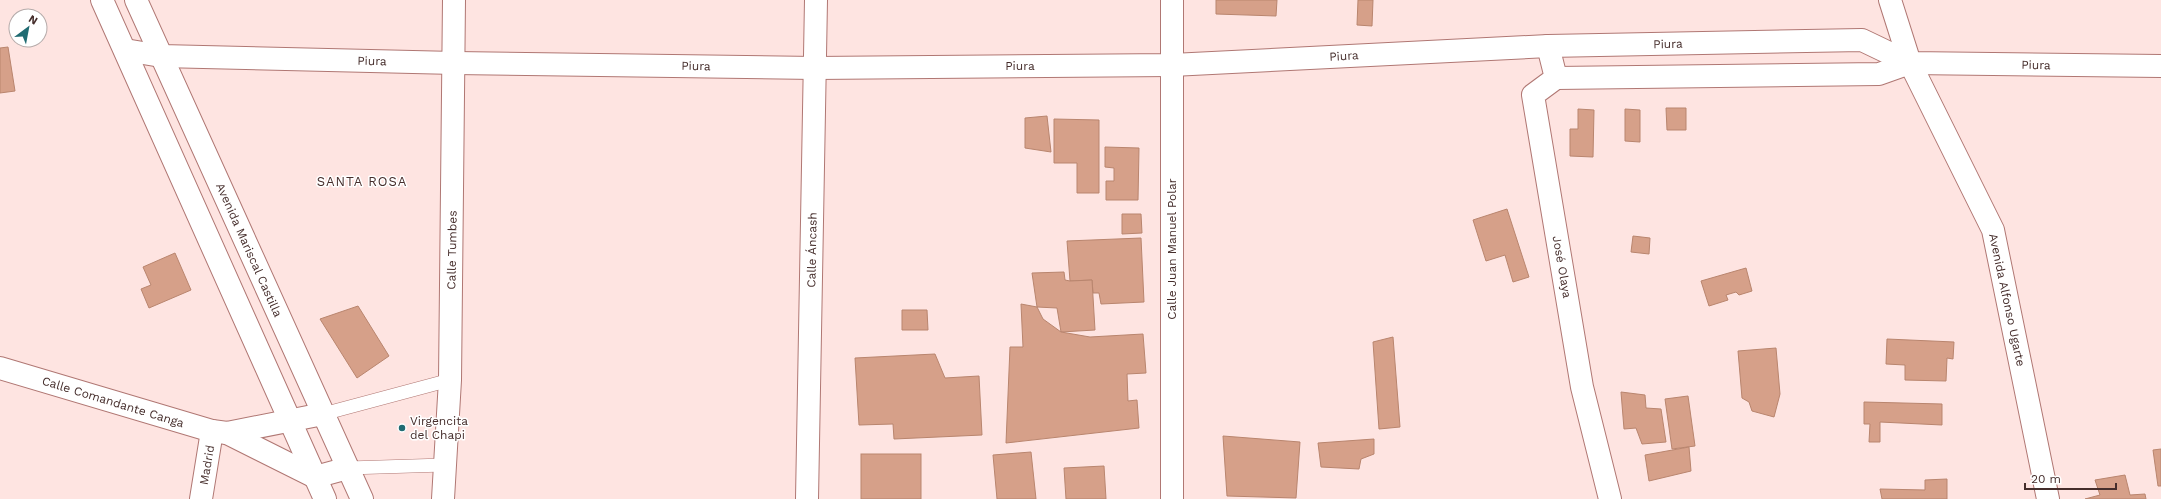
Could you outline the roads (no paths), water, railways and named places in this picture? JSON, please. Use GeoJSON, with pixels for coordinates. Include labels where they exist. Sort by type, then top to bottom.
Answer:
{"type":"FeatureCollection","features":[{"type":"Feature","properties":{"kind":"street"},"geometry":{"type":"LineString","coordinates":[[102,0],[325,499]]}},
{"type":"Feature","properties":{"kind":"street","name":"Avenida Mariscal Castilla"},"geometry":{"type":"LineString","coordinates":[[136,0],[362,499]]}},
{"type":"Feature","properties":{"kind":"street","name":"Calle Tumbes"},"geometry":{"type":"LineString","coordinates":[[443,499],[450,380],[455,63],[454,0]]}},
{"type":"Feature","properties":{"kind":"street","name":"Calle Áncash"},"geometry":{"type":"LineString","coordinates":[[807,499],[816,0]]}},
{"type":"Feature","properties":{"kind":"street","name":"Calle Juan Manuel Polar"},"geometry":{"type":"LineString","coordinates":[[1172,0],[1172,499]]}},
{"type":"Feature","properties":{"kind":"street","name":"Avenida Alfonso Ugarte"},"geometry":{"type":"LineString","coordinates":[[1890,0],[1910,64],[1993,230],[2048,499]]}},
{"type":"Feature","properties":{"kind":"street","name":"Piura"},"geometry":{"type":"LineString","coordinates":[[125,50],[162,56],[455,63],[814,68],[1172,65],[1548,46],[1862,40],[1910,64]]}},
{"type":"Feature","properties":{"kind":"street"},"geometry":{"type":"LineString","coordinates":[[1548,46],[1556,78]]}},
{"type":"Feature","properties":{"kind":"street","name":"Piura"},"geometry":{"type":"LineString","coordinates":[[1556,78],[1879,74],[1910,64],[2161,66]]}},
{"type":"Feature","properties":{"kind":"street","name":"José Olaya"},"geometry":{"type":"LineString","coordinates":[[1556,78],[1533,95],[1582,387],[1610,499]]}},
{"type":"Feature","properties":{"kind":"street","name":"Calle Comandante Canga"},"geometry":{"type":"LineString","coordinates":[[0,368],[220,432],[315,477]]}},
{"type":"Feature","properties":{"kind":"street","name":"Calle Comandante Canga"},"geometry":{"type":"LineString","coordinates":[[220,432],[290,422],[323,414]]}},
{"type":"Feature","properties":{"kind":"street","name":"Madrid"},"geometry":{"type":"LineString","coordinates":[[201,499],[220,432]]}},
{"type":"Feature","properties":{"kind":"street"},"geometry":{"type":"LineString","coordinates":[[315,477],[348,468]]}},
{"type":"Feature","properties":{"kind":"lane"},"geometry":{"type":"LineString","coordinates":[[323,414],[450,380]]}},
{"type":"Feature","properties":{"kind":"lane"},"geometry":{"type":"LineString","coordinates":[[348,468],[444,465]]}},
{"type":"Feature","properties":{"kind":"place","name":"Virgencita del Chapi"},"geometry":{"type":"Point","coordinates":[402,428]}},
{"type":"Feature","properties":{"kind":"district","name":"SANTA ROSA"},"geometry":{"type":"Point","coordinates":[362,181]}}]}
